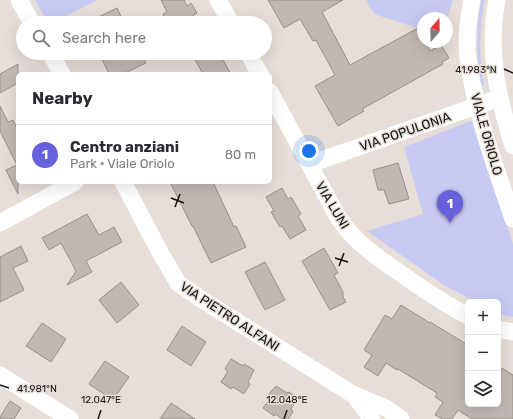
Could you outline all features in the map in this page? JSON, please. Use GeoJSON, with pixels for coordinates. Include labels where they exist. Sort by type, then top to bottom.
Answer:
{"type":"FeatureCollection","features":[{"type":"Feature","properties":{"kind":"street"},"geometry":{"type":"LineString","coordinates":[[19,0],[28,16]]}},
{"type":"Feature","properties":{"kind":"street"},"geometry":{"type":"LineString","coordinates":[[218,0],[227,16]]}},
{"type":"Feature","properties":{"kind":"street","name":"VIALE ORIOLO"},"geometry":{"type":"LineString","coordinates":[[472,0],[467,44],[477,106],[482,126],[513,219]]}},
{"type":"Feature","properties":{"kind":"street","name":"VIALE ORIOLO"},"geometry":{"type":"LineString","coordinates":[[497,0],[493,48],[494,59],[500,98],[513,146]]}},
{"type":"Feature","properties":{"kind":"street"},"geometry":{"type":"LineString","coordinates":[[54,60],[61,72]]}},
{"type":"Feature","properties":{"kind":"street"},"geometry":{"type":"LineString","coordinates":[[252,60],[259,72]]}},
{"type":"Feature","properties":{"kind":"street","name":"VIA LUNI"},"geometry":{"type":"LineString","coordinates":[[272,96],[339,219],[349,232],[373,254],[428,293],[465,314]]}},
{"type":"Feature","properties":{"kind":"street","name":"VIA POPULONIA"},"geometry":{"type":"LineString","coordinates":[[310,164],[500,98]]}},
{"type":"Feature","properties":{"kind":"street"},"geometry":{"type":"LineString","coordinates":[[0,223],[71,184]]}},
{"type":"Feature","properties":{"kind":"street","name":"VIA PIETRO ALFANI"},"geometry":{"type":"LineString","coordinates":[[124,184],[178,283],[354,395],[372,419]]}},
{"type":"Feature","properties":{"kind":"street"},"geometry":{"type":"LineString","coordinates":[[501,330],[513,332]]}},
{"type":"Feature","properties":{"kind":"street"},"geometry":{"type":"LineString","coordinates":[[0,375],[70,419]]}},
{"type":"Feature","properties":{"kind":"street"},"geometry":{"type":"LineString","coordinates":[[354,395],[386,408],[401,419]]}},
{"type":"Feature","properties":{"kind":"shaded area"},"geometry":{"type":"Polygon","coordinates":[[[35,0],[97,0],[66,16],[44,16],[35,0]]]}},
{"type":"Feature","properties":{"kind":"shaded area"},"geometry":{"type":"Polygon","coordinates":[[[366,0],[453,0],[449,12],[417,12],[417,28],[374,14],[366,0]]]}},
{"type":"Feature","properties":{"kind":"shaded area"},"geometry":{"type":"Polygon","coordinates":[[[481,0],[485,0],[480,42],[483,85],[481,85],[479,77],[477,47],[481,0]]]}},
{"type":"Feature","properties":{"kind":"shaded area"},"geometry":{"type":"Polygon","coordinates":[[[473,120],[513,244],[513,317],[501,315],[501,299],[470,299],[444,285],[367,231],[423,214],[404,147],[473,120]]]}},
{"type":"Feature","properties":{"kind":"building"},"geometry":{"type":"Polygon","coordinates":[[[161,0],[184,0],[187,6],[191,3],[197,13],[194,16],[164,16],[163,14],[167,12],[161,0]]]}},
{"type":"Feature","properties":{"kind":"building"},"geometry":{"type":"Polygon","coordinates":[[[268,0],[343,0],[322,12],[350,65],[417,29],[417,48],[428,48],[430,51],[436,48],[443,48],[449,58],[442,62],[443,64],[362,109],[364,111],[338,126],[315,86],[335,75],[316,40],[313,41],[300,19],[284,28],[268,0]]]}},
{"type":"Feature","properties":{"kind":"building"},"geometry":{"type":"Polygon","coordinates":[[[117,8],[121,16],[100,16],[117,8]]]}},
{"type":"Feature","properties":{"kind":"building"},"geometry":{"type":"Polygon","coordinates":[[[102,60],[144,60],[146,63],[127,72],[108,72],[102,60]]]}},
{"type":"Feature","properties":{"kind":"building"},"geometry":{"type":"Polygon","coordinates":[[[195,60],[223,60],[230,72],[202,72],[195,60]]]}},
{"type":"Feature","properties":{"kind":"building"},"geometry":{"type":"Polygon","coordinates":[[[18,64],[16,84],[0,93],[0,74],[18,64]]]}},
{"type":"Feature","properties":{"kind":"building"},"geometry":{"type":"Polygon","coordinates":[[[0,106],[8,122],[13,120],[16,127],[16,163],[0,131],[0,106]]]}},
{"type":"Feature","properties":{"kind":"building"},"geometry":{"type":"Polygon","coordinates":[[[398,163],[409,199],[389,204],[384,190],[378,190],[373,170],[398,163]]]}},
{"type":"Feature","properties":{"kind":"building"},"geometry":{"type":"Polygon","coordinates":[[[16,165],[16,184],[18,184],[18,194],[6,170],[16,165]]]}},
{"type":"Feature","properties":{"kind":"building"},"geometry":{"type":"Polygon","coordinates":[[[171,184],[214,184],[234,227],[236,226],[246,247],[211,263],[171,184]]]}},
{"type":"Feature","properties":{"kind":"building"},"geometry":{"type":"Polygon","coordinates":[[[282,188],[288,199],[291,197],[301,214],[298,216],[306,230],[290,239],[282,226],[280,227],[271,212],[274,211],[266,197],[282,188]]]}},
{"type":"Feature","properties":{"kind":"building"},"geometry":{"type":"Polygon","coordinates":[[[87,214],[99,235],[114,227],[122,242],[86,261],[92,272],[67,285],[76,271],[61,243],[49,250],[42,238],[87,214]]]}},
{"type":"Feature","properties":{"kind":"building"},"geometry":{"type":"Polygon","coordinates":[[[21,246],[28,261],[13,268],[24,290],[0,302],[0,257],[21,246]]]}},
{"type":"Feature","properties":{"kind":"building"},"geometry":{"type":"Polygon","coordinates":[[[324,248],[338,273],[334,275],[343,292],[343,297],[346,302],[330,310],[302,261],[324,248]]]}},
{"type":"Feature","properties":{"kind":"building"},"geometry":{"type":"Polygon","coordinates":[[[265,262],[285,300],[265,310],[245,272],[265,262]]]}},
{"type":"Feature","properties":{"kind":"building"},"geometry":{"type":"Polygon","coordinates":[[[121,282],[139,305],[117,323],[99,300],[121,282]]]}},
{"type":"Feature","properties":{"kind":"building"},"geometry":{"type":"Polygon","coordinates":[[[401,305],[465,343],[465,407],[501,407],[501,370],[502,368],[513,375],[513,419],[472,419],[458,410],[452,419],[443,419],[435,415],[443,402],[435,397],[437,393],[386,363],[378,376],[364,367],[372,355],[364,350],[385,315],[392,319],[401,305]]]}},
{"type":"Feature","properties":{"kind":"building"},"geometry":{"type":"Polygon","coordinates":[[[42,323],[66,339],[51,362],[26,346],[42,323]]]}},
{"type":"Feature","properties":{"kind":"building"},"geometry":{"type":"Polygon","coordinates":[[[182,326],[206,342],[191,366],[167,350],[182,326]]]}},
{"type":"Feature","properties":{"kind":"building"},"geometry":{"type":"Polygon","coordinates":[[[231,359],[254,370],[248,382],[250,384],[244,394],[233,387],[231,389],[221,382],[228,371],[225,369],[231,359]]]}},
{"type":"Feature","properties":{"kind":"building"},"geometry":{"type":"Polygon","coordinates":[[[105,361],[129,377],[113,400],[89,384],[105,361]]]}},
{"type":"Feature","properties":{"kind":"building"},"geometry":{"type":"Polygon","coordinates":[[[276,386],[298,398],[291,409],[293,412],[288,419],[283,419],[275,414],[274,416],[263,408],[271,398],[268,395],[276,386]]]}},
{"type":"Feature","properties":{"kind":"building"},"geometry":{"type":"Polygon","coordinates":[[[10,401],[21,408],[14,419],[0,419],[0,417],[10,401]]]}},
{"type":"Feature","properties":{"kind":"building"},"geometry":{"type":"Polygon","coordinates":[[[171,403],[195,419],[160,419],[171,403]]]}},
{"type":"Feature","properties":{"kind":"place","name":"Centro anziani"},"geometry":{"type":"Point","coordinates":[450,223]}}]}
